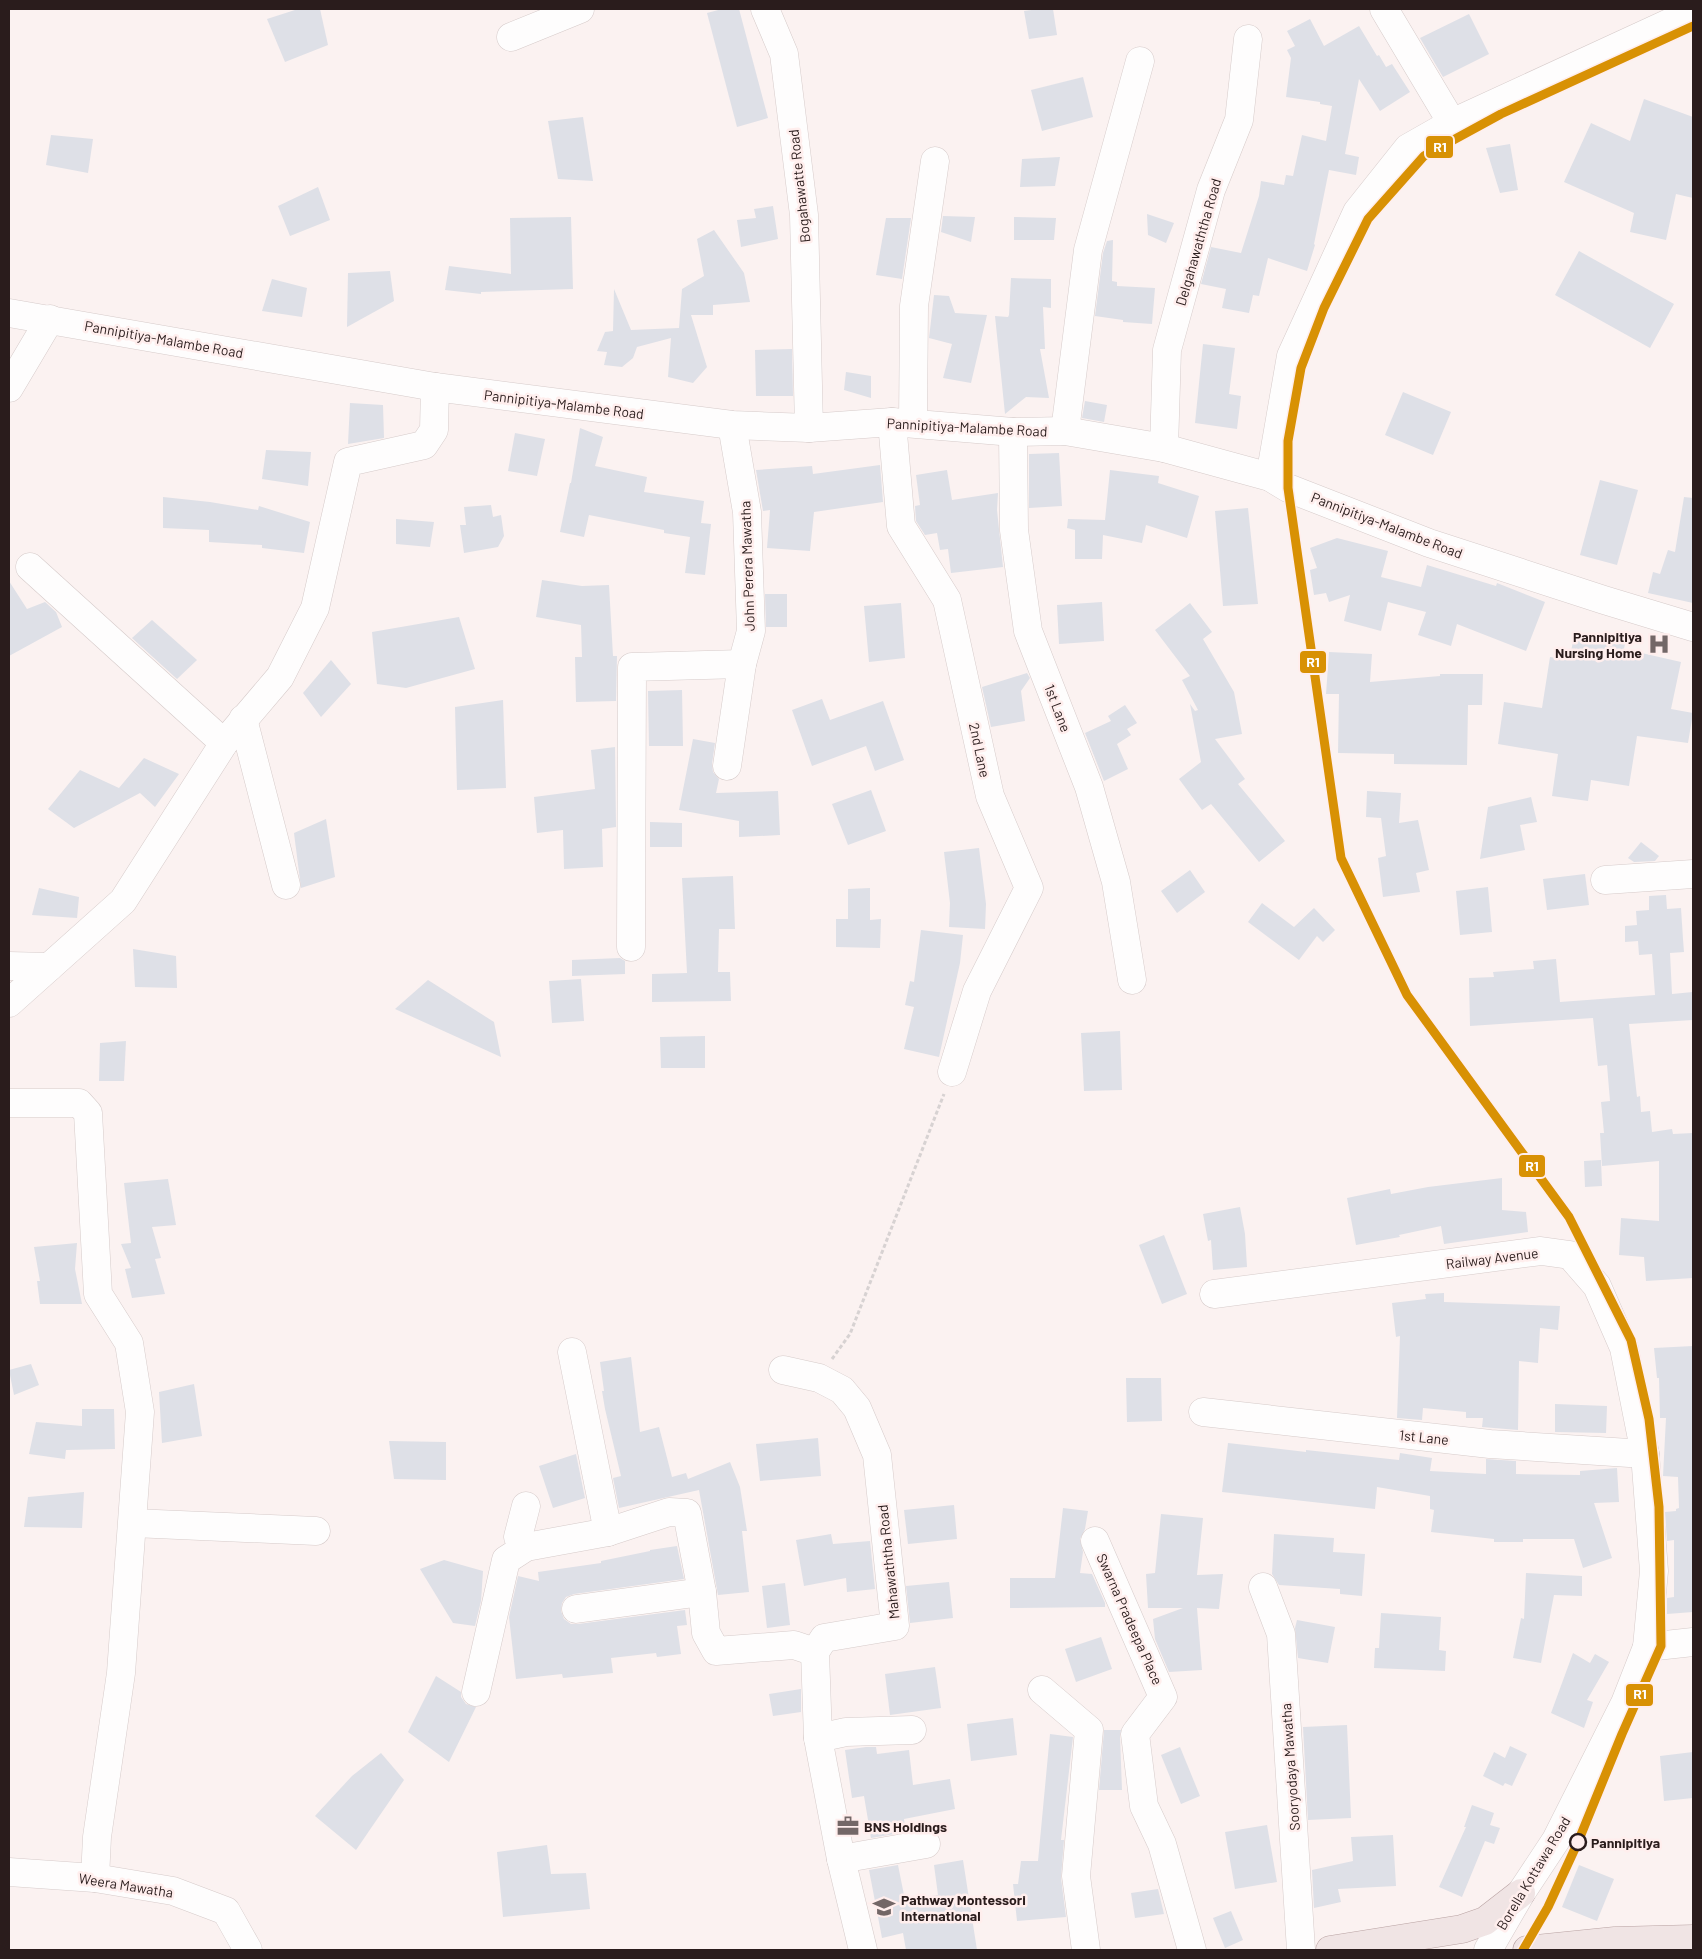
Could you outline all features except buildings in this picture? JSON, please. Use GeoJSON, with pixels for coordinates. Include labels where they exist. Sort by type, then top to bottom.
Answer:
{"type":"FeatureCollection","features":[{"type":"Feature","properties":{"kind":"main road"},"geometry":{"type":"LineString","coordinates":[[1330,1950],[1462,1929],[1485,1921],[1521,1893]]}},
{"type":"Feature","properties":{"kind":"main road"},"geometry":{"type":"LineString","coordinates":[[1527,1950],[1615,1941],[1693,1939]]}},
{"type":"Feature","properties":{"kind":"street"},"geometry":{"type":"LineString","coordinates":[[511,37],[580,9]]}},
{"type":"Feature","properties":{"kind":"street","name":"Bogahawatte Road"},"geometry":{"type":"LineString","coordinates":[[765,9],[784,54],[804,215],[809,428]]}},
{"type":"Feature","properties":{"kind":"street"},"geometry":{"type":"LineString","coordinates":[[1384,9],[1452,123]]}},
{"type":"Feature","properties":{"kind":"street"},"geometry":{"type":"LineString","coordinates":[[1270,477],[1291,356],[1357,212],[1408,148],[1452,123],[1693,12]]}},
{"type":"Feature","properties":{"kind":"street","name":"Delgahawaththa Road"},"geometry":{"type":"LineString","coordinates":[[1164,448],[1168,350],[1211,190],[1240,120],[1248,39]]}},
{"type":"Feature","properties":{"kind":"street"},"geometry":{"type":"LineString","coordinates":[[1065,431],[1088,250],[1140,61]]}},
{"type":"Feature","properties":{"kind":"street","name":"2nd Lane"},"geometry":{"type":"LineString","coordinates":[[935,161],[914,306],[903,422],[901,526],[947,600],[990,796],[1029,888],[978,990],[952,1072]]}},
{"type":"Feature","properties":{"kind":"street","name":"Pannipitiya-Malambe Road"},"geometry":{"type":"LineString","coordinates":[[9,313],[436,387],[732,425],[809,428],[903,422],[1013,432],[1065,431],[1164,448],[1270,477],[1288,488],[1429,543],[1693,627]]}},
{"type":"Feature","properties":{"kind":"street"},"geometry":{"type":"LineString","coordinates":[[9,388],[50,319]]}},
{"type":"Feature","properties":{"kind":"street"},"geometry":{"type":"LineString","coordinates":[[9,1003],[123,901],[224,743],[280,677],[316,608],[348,462],[424,445],[434,430],[436,387]]}},
{"type":"Feature","properties":{"kind":"street","name":"John Perera Mawatha"},"geometry":{"type":"LineString","coordinates":[[727,766],[742,664],[751,631],[747,512],[732,425]]}},
{"type":"Feature","properties":{"kind":"street","name":"1st Lane"},"geometry":{"type":"LineString","coordinates":[[1013,432],[1014,530],[1028,630],[1089,787],[1116,882],[1132,980]]}},
{"type":"Feature","properties":{"kind":"street"},"geometry":{"type":"LineString","coordinates":[[30,567],[224,743]]}},
{"type":"Feature","properties":{"kind":"street"},"geometry":{"type":"LineString","coordinates":[[631,947],[632,667],[742,664]]}},
{"type":"Feature","properties":{"kind":"street"},"geometry":{"type":"LineString","coordinates":[[243,720],[286,885]]}},
{"type":"Feature","properties":{"kind":"street"},"geometry":{"type":"LineString","coordinates":[[1605,880],[1693,874]]}},
{"type":"Feature","properties":{"kind":"street"},"geometry":{"type":"LineString","coordinates":[[9,966],[49,967]]}},
{"type":"Feature","properties":{"kind":"street"},"geometry":{"type":"LineString","coordinates":[[9,1103],[79,1103],[88,1113],[98,1294],[129,1343],[140,1412],[121,1673],[97,1837],[95,1878]]}},
{"type":"Feature","properties":{"kind":"street","name":"Railway Avenue"},"geometry":{"type":"LineString","coordinates":[[1214,1294],[1541,1251],[1570,1255],[1597,1286],[1624,1348],[1645,1454],[1654,1571],[1647,1647]]}},
{"type":"Feature","properties":{"kind":"street"},"geometry":{"type":"LineString","coordinates":[[572,1352],[608,1532]]}},
{"type":"Feature","properties":{"kind":"street","name":"Mahawaththa Road"},"geometry":{"type":"LineString","coordinates":[[783,1370],[818,1378],[842,1390],[857,1408],[877,1455],[895,1626],[824,1638],[815,1652]]}},
{"type":"Feature","properties":{"kind":"street","name":"1st Lane"},"geometry":{"type":"LineString","coordinates":[[1203,1412],[1490,1444],[1645,1454]]}},
{"type":"Feature","properties":{"kind":"street"},"geometry":{"type":"LineString","coordinates":[[526,1506],[518,1536],[526,1548]]}},
{"type":"Feature","properties":{"kind":"street"},"geometry":{"type":"LineString","coordinates":[[476,1692],[506,1560],[526,1548],[608,1532],[669,1512],[687,1513],[702,1592],[706,1633],[716,1651],[794,1645],[815,1652],[818,1738],[841,1859],[863,1950]]}},
{"type":"Feature","properties":{"kind":"street"},"geometry":{"type":"LineString","coordinates":[[133,1523],[316,1531]]}},
{"type":"Feature","properties":{"kind":"street","name":"Swarna Pradeepa Place"},"geometry":{"type":"LineString","coordinates":[[1095,1541],[1163,1697],[1136,1734],[1144,1806],[1162,1844],[1192,1950]]}},
{"type":"Feature","properties":{"kind":"street","name":"Sooryodaya Mawatha"},"geometry":{"type":"LineString","coordinates":[[1263,1587],[1281,1634],[1301,1950]]}},
{"type":"Feature","properties":{"kind":"street"},"geometry":{"type":"LineString","coordinates":[[576,1609],[702,1592]]}},
{"type":"Feature","properties":{"kind":"street"},"geometry":{"type":"LineString","coordinates":[[1647,1647],[1693,1642]]}},
{"type":"Feature","properties":{"kind":"street","name":"Borella Kottawa Road"},"geometry":{"type":"LineString","coordinates":[[1488,1950],[1521,1893],[1561,1831],[1625,1703],[1647,1647]]}},
{"type":"Feature","properties":{"kind":"street"},"geometry":{"type":"LineString","coordinates":[[1042,1690],[1090,1730],[1076,1876],[1086,1950]]}},
{"type":"Feature","properties":{"kind":"street"},"geometry":{"type":"LineString","coordinates":[[818,1738],[846,1732],[912,1730]]}},
{"type":"Feature","properties":{"kind":"street"},"geometry":{"type":"LineString","coordinates":[[841,1859],[926,1844]]}},
{"type":"Feature","properties":{"kind":"street","name":"Weera Mawatha"},"geometry":{"type":"LineString","coordinates":[[9,1872],[95,1878],[172,1891],[226,1911],[248,1950]]}},
{"type":"Feature","properties":{"kind":"path"},"geometry":{"type":"LineString","coordinates":[[818,1378],[850,1334],[952,1072]]}},
{"type":"Feature","properties":{"kind":"transit line","name":"R1"},"geometry":{"type":"LineString","coordinates":[[1523,1950],[1548,1907],[1578,1842],[1622,1734],[1661,1646],[1659,1507],[1649,1419],[1631,1340],[1569,1217],[1407,995],[1341,858],[1288,488],[1288,441],[1301,368],[1324,308],[1368,219],[1424,156],[1501,114],[1693,26]]}},
{"type":"Feature","properties":{"kind":"place","name":"Pannipitiya Nursing Home"},"geometry":{"type":"Point","coordinates":[1659,644]}},
{"type":"Feature","properties":{"kind":"place","name":"BNS Holdings"},"geometry":{"type":"Point","coordinates":[848,1826]}},
{"type":"Feature","properties":{"kind":"place","name":"Pannipitiya"},"geometry":{"type":"Point","coordinates":[1578,1842]}},
{"type":"Feature","properties":{"kind":"place","name":"Pathway Montessori International"},"geometry":{"type":"Point","coordinates":[884,1907]}}]}
